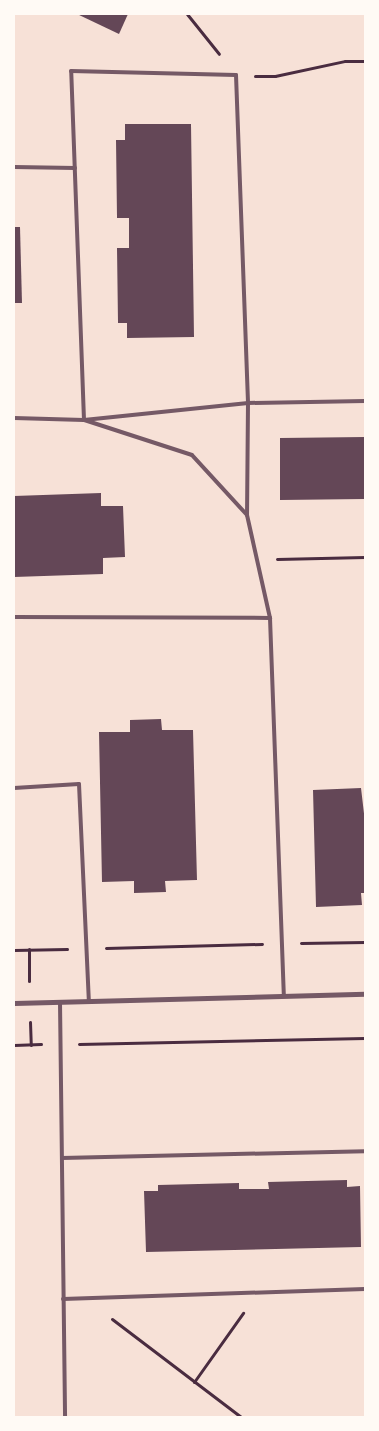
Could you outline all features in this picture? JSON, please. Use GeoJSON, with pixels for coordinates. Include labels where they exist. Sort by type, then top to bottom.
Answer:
{"type":"FeatureCollection","features":[{"type":"Feature","properties":{"kind":"street"},"geometry":{"type":"LineString","coordinates":[[14,1003],[365,994]]}},
{"type":"Feature","properties":{"kind":"lane"},"geometry":{"type":"LineString","coordinates":[[84,420],[71,71],[236,75],[248,403],[247,515],[270,618],[284,996]]}},
{"type":"Feature","properties":{"kind":"lane"},"geometry":{"type":"LineString","coordinates":[[14,167],[75,168]]}},
{"type":"Feature","properties":{"kind":"lane"},"geometry":{"type":"LineString","coordinates":[[14,418],[84,420],[248,403],[365,401]]}},
{"type":"Feature","properties":{"kind":"lane"},"geometry":{"type":"LineString","coordinates":[[84,420],[192,455],[247,515]]}},
{"type":"Feature","properties":{"kind":"lane"},"geometry":{"type":"LineString","coordinates":[[14,617],[270,618]]}},
{"type":"Feature","properties":{"kind":"lane"},"geometry":{"type":"LineString","coordinates":[[14,788],[79,784],[89,1002]]}},
{"type":"Feature","properties":{"kind":"lane"},"geometry":{"type":"LineString","coordinates":[[60,1002],[65,1417]]}},
{"type":"Feature","properties":{"kind":"lane"},"geometry":{"type":"LineString","coordinates":[[62,1158],[365,1151]]}},
{"type":"Feature","properties":{"kind":"lane"},"geometry":{"type":"LineString","coordinates":[[64,1299],[365,1289]]}},
{"type":"Feature","properties":{"kind":"path"},"geometry":{"type":"LineString","coordinates":[[187,14],[236,75],[275,76],[345,61],[365,62]]}},
{"type":"Feature","properties":{"kind":"path"},"geometry":{"type":"LineString","coordinates":[[257,559],[365,557]]}},
{"type":"Feature","properties":{"kind":"path"},"geometry":{"type":"LineString","coordinates":[[14,950],[365,942]]}},
{"type":"Feature","properties":{"kind":"path"},"geometry":{"type":"LineString","coordinates":[[14,1045],[365,1038]]}},
{"type":"Feature","properties":{"kind":"path"},"geometry":{"type":"LineString","coordinates":[[194,1382],[257,1292]]}},
{"type":"Feature","properties":{"kind":"path"},"geometry":{"type":"LineString","coordinates":[[85,1298],[240,1417]]}},
{"type":"Feature","properties":{"kind":"building"},"geometry":{"type":"Polygon","coordinates":[[[77,14],[128,14],[119,34],[77,14]]]}},
{"type":"Feature","properties":{"kind":"building"},"geometry":{"type":"Polygon","coordinates":[[[125,124],[191,124],[194,337],[127,338],[127,323],[118,323],[117,248],[129,248],[129,218],[117,218],[116,140],[125,140],[125,124]]]}},
{"type":"Feature","properties":{"kind":"building"},"geometry":{"type":"Polygon","coordinates":[[[14,227],[20,227],[22,303],[14,303],[14,227]]]}},
{"type":"Feature","properties":{"kind":"building"},"geometry":{"type":"Polygon","coordinates":[[[365,437],[365,499],[280,500],[280,438],[365,437]]]}},
{"type":"Feature","properties":{"kind":"building"},"geometry":{"type":"Polygon","coordinates":[[[101,493],[101,506],[123,506],[125,557],[103,558],[103,574],[14,577],[14,496],[101,493]]]}},
{"type":"Feature","properties":{"kind":"building"},"geometry":{"type":"Polygon","coordinates":[[[161,719],[162,730],[193,730],[197,880],[165,881],[166,892],[134,893],[134,881],[102,882],[99,732],[130,732],[130,720],[161,719]]]}},
{"type":"Feature","properties":{"kind":"building"},"geometry":{"type":"Polygon","coordinates":[[[361,788],[365,822],[365,893],[361,893],[362,905],[316,907],[313,790],[361,788]]]}},
{"type":"Feature","properties":{"kind":"building"},"geometry":{"type":"Polygon","coordinates":[[[347,1180],[347,1187],[360,1186],[361,1247],[146,1252],[144,1191],[158,1191],[158,1185],[239,1183],[239,1189],[269,1189],[268,1182],[347,1180]]]}}]}
